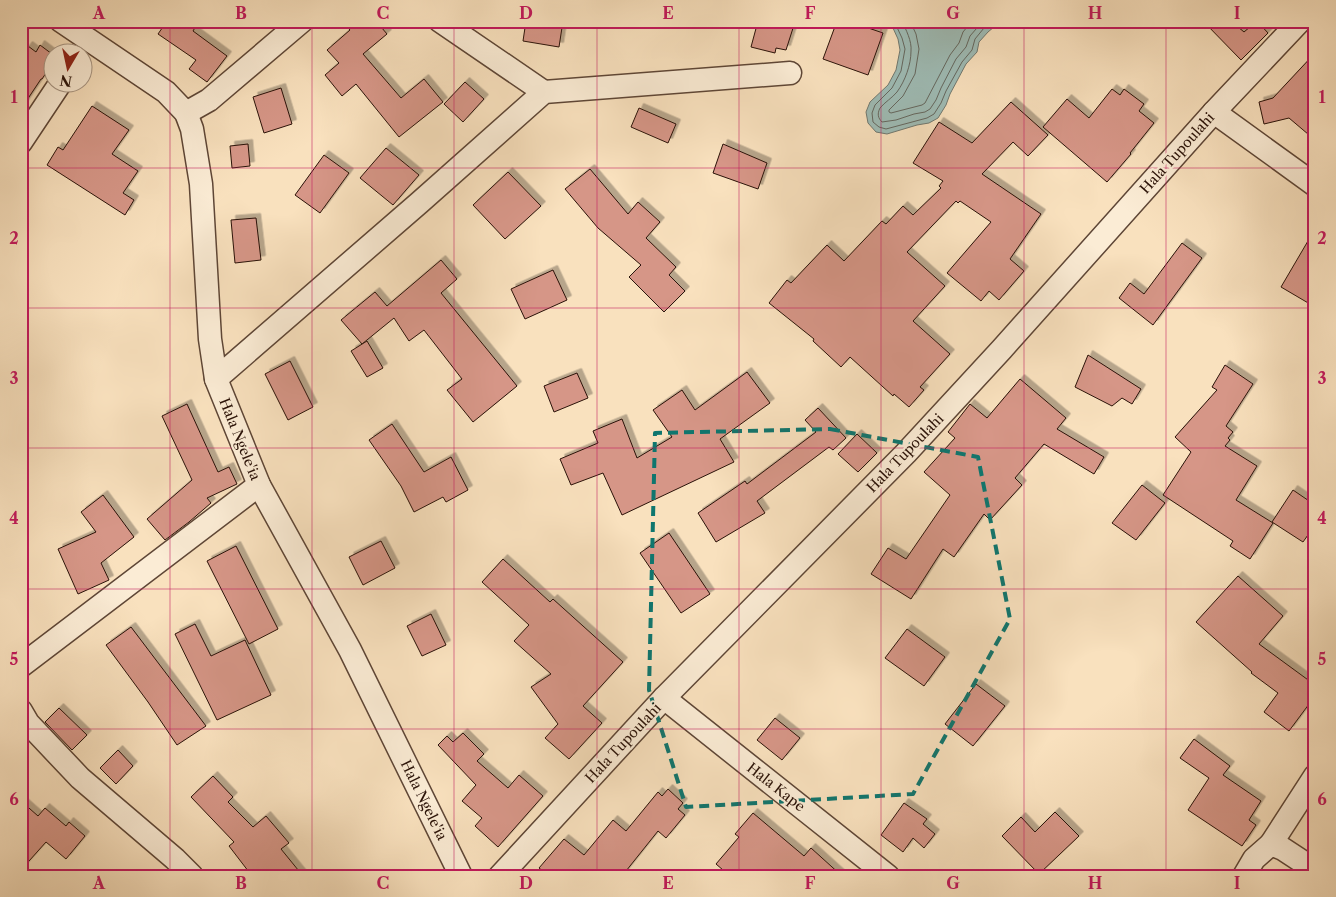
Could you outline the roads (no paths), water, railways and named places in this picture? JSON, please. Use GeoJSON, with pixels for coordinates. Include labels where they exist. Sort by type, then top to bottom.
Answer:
{"type":"FeatureCollection","features":[{"type":"Feature","properties":{"kind":"street","name":"Hala Ngele'ia"},"geometry":{"type":"LineString","coordinates":[[61,21],[80,42]]}},
{"type":"Feature","properties":{"kind":"street"},"geometry":{"type":"LineString","coordinates":[[186,112],[210,100],[302,21]]}},
{"type":"Feature","properties":{"kind":"street"},"geometry":{"type":"LineString","coordinates":[[440,21],[544,92]]}},
{"type":"Feature","properties":{"kind":"street","name":"Hala Tupoulahi"},"geometry":{"type":"LineString","coordinates":[[500,876],[664,698],[913,446],[1214,112],[1300,21]]}},
{"type":"Feature","properties":{"kind":"street","name":"Hala Ngele'ia"},"geometry":{"type":"LineString","coordinates":[[92,51],[166,92],[186,112],[192,129],[201,184],[210,340],[216,379],[259,485],[350,650],[461,876]]}},
{"type":"Feature","properties":{"kind":"street"},"geometry":{"type":"LineString","coordinates":[[216,379],[544,92],[790,73]]}},
{"type":"Feature","properties":{"kind":"street"},"geometry":{"type":"LineString","coordinates":[[21,142],[54,92]]}},
{"type":"Feature","properties":{"kind":"street"},"geometry":{"type":"LineString","coordinates":[[1214,112],[1315,185]]}},
{"type":"Feature","properties":{"kind":"street"},"geometry":{"type":"LineString","coordinates":[[21,666],[259,485]]}},
{"type":"Feature","properties":{"kind":"street","name":"Hala Kape"},"geometry":{"type":"LineString","coordinates":[[664,698],[888,876]]}},
{"type":"Feature","properties":{"kind":"street"},"geometry":{"type":"LineString","coordinates":[[21,711],[28,722],[80,778],[175,859],[192,876]]}},
{"type":"Feature","properties":{"kind":"street"},"geometry":{"type":"LineString","coordinates":[[1244,876],[1254,859],[1271,844],[1315,776]]}},
{"type":"Feature","properties":{"kind":"street"},"geometry":{"type":"LineString","coordinates":[[1271,844],[1283,848],[1315,870]]}},
{"type":"Feature","properties":{"kind":"water"},"geometry":{"type":"Polygon","coordinates":[[[887,21],[1001,21],[979,42],[977,52],[966,64],[938,118],[929,123],[887,134],[876,132],[868,123],[866,112],[870,102],[888,85],[896,70],[900,50],[898,39],[887,21]]]}}]}
